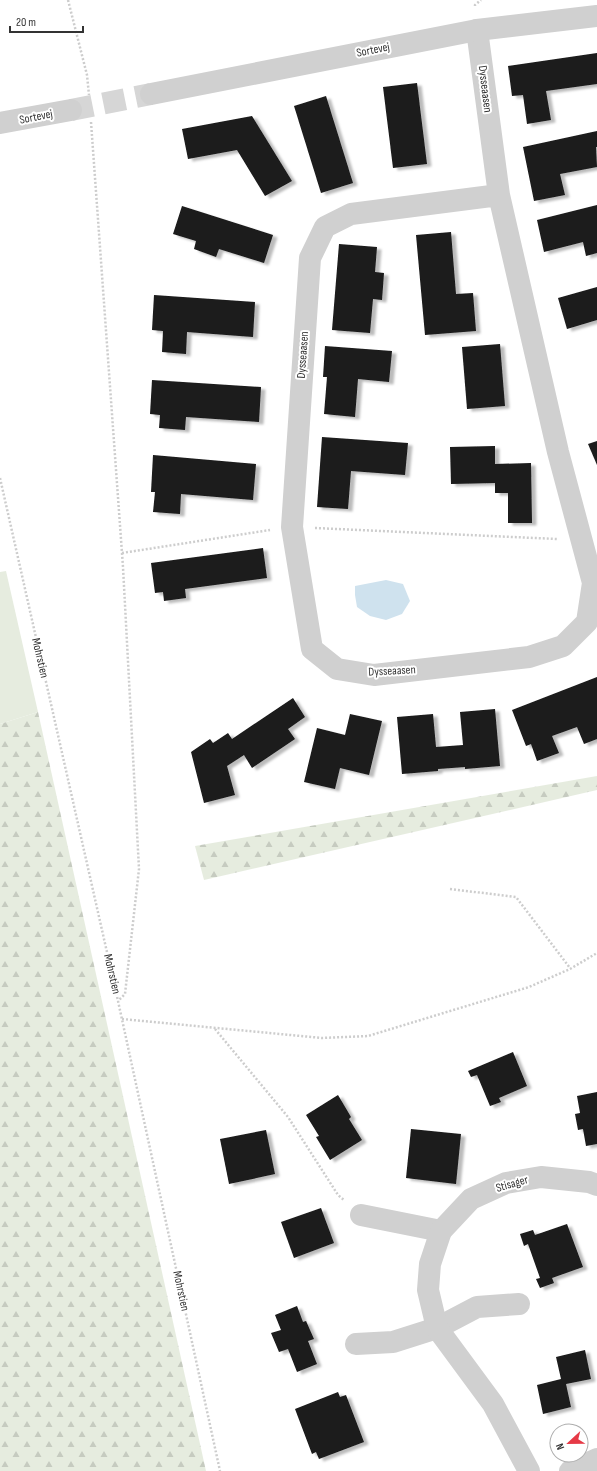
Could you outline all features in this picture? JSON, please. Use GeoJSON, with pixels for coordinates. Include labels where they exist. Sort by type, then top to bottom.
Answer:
{"type":"FeatureCollection","features":[{"type":"Feature","properties":{"kind":"street","name":"Sortevej"},"geometry":{"type":"LineString","coordinates":[[151,94],[477,30],[597,16]]}},
{"type":"Feature","properties":{"kind":"street","name":"Dysseaasen"},"geometry":{"type":"LineString","coordinates":[[477,30],[499,196],[558,452],[593,583],[587,622],[563,646],[529,658],[374,675],[337,669],[312,649],[292,527],[310,258],[325,227],[351,214],[499,196]]}},
{"type":"Feature","properties":{"kind":"street","name":"Sortevej"},"geometry":{"type":"LineString","coordinates":[[0,123],[81,114]]}},
{"type":"Feature","properties":{"kind":"street","name":"Stisager"},"geometry":{"type":"LineString","coordinates":[[529,1471],[492,1404],[437,1328],[428,1290],[430,1264],[441,1231],[471,1199],[506,1183],[541,1177],[589,1182],[597,1185]]}},
{"type":"Feature","properties":{"kind":"street"},"geometry":{"type":"LineString","coordinates":[[361,1215],[441,1231]]}},
{"type":"Feature","properties":{"kind":"street"},"geometry":{"type":"LineString","coordinates":[[356,1344],[394,1342],[437,1328],[477,1307],[519,1304]]}},
{"type":"Feature","properties":{"kind":"street"},"geometry":{"type":"LineString","coordinates":[[570,1471],[597,1459]]}},
{"type":"Feature","properties":{"kind":"path"},"geometry":{"type":"LineString","coordinates":[[68,0],[87,75],[89,97]]}},
{"type":"Feature","properties":{"kind":"path"},"geometry":{"type":"LineString","coordinates":[[81,114],[122,553],[140,869],[125,994],[118,1002]]}},
{"type":"Feature","properties":{"kind":"path","name":"Mohrstien"},"geometry":{"type":"LineString","coordinates":[[0,478],[118,1002],[220,1471]]}},
{"type":"Feature","properties":{"kind":"path"},"geometry":{"type":"LineString","coordinates":[[122,553],[292,527],[582,540]]}},
{"type":"Feature","properties":{"kind":"path"},"geometry":{"type":"LineString","coordinates":[[450,890],[516,897],[570,968]]}},
{"type":"Feature","properties":{"kind":"path"},"geometry":{"type":"LineString","coordinates":[[121,1019],[214,1029],[322,1038],[368,1036],[529,987],[597,954]]}},
{"type":"Feature","properties":{"kind":"path"},"geometry":{"type":"LineString","coordinates":[[214,1029],[288,1117],[338,1195],[361,1215]]}},
{"type":"Feature","properties":{"kind":"green space"},"geometry":{"type":"Polygon","coordinates":[[[6,571],[38,712],[0,724],[0,572],[6,571]]]}},
{"type":"Feature","properties":{"kind":"green space"},"geometry":{"type":"Polygon","coordinates":[[[38,712],[206,1471],[0,1471],[0,724],[38,712]]]}},
{"type":"Feature","properties":{"kind":"green space"},"geometry":{"type":"Polygon","coordinates":[[[597,776],[597,790],[204,880],[195,846],[597,776]]]}},
{"type":"Feature","properties":{"kind":"water"},"geometry":{"type":"Polygon","coordinates":[[[386,580],[403,584],[410,601],[402,614],[386,620],[370,616],[357,607],[355,586],[386,580]]]}},
{"type":"Feature","properties":{"kind":"building"},"geometry":{"type":"Polygon","coordinates":[[[597,53],[597,84],[546,91],[551,120],[527,124],[523,95],[512,96],[508,66],[597,53]]]}},
{"type":"Feature","properties":{"kind":"building"},"geometry":{"type":"Polygon","coordinates":[[[417,83],[427,164],[393,168],[383,87],[417,83]]]}},
{"type":"Feature","properties":{"kind":"building"},"geometry":{"type":"Polygon","coordinates":[[[326,96],[353,183],[321,193],[294,106],[326,96]]]}},
{"type":"Feature","properties":{"kind":"building"},"geometry":{"type":"Polygon","coordinates":[[[252,116],[292,181],[265,196],[237,150],[188,159],[182,129],[252,116]]]}},
{"type":"Feature","properties":{"kind":"building"},"geometry":{"type":"Polygon","coordinates":[[[597,131],[597,167],[560,174],[565,195],[534,201],[523,147],[597,131]]]}},
{"type":"Feature","properties":{"kind":"building"},"geometry":{"type":"Polygon","coordinates":[[[597,205],[597,253],[586,256],[583,242],[544,252],[537,220],[597,205]]]}},
{"type":"Feature","properties":{"kind":"building"},"geometry":{"type":"Polygon","coordinates":[[[182,206],[273,235],[264,263],[219,249],[216,257],[194,249],[196,241],[173,234],[182,206]]]}},
{"type":"Feature","properties":{"kind":"building"},"geometry":{"type":"Polygon","coordinates":[[[451,232],[456,294],[473,293],[476,331],[425,335],[416,235],[451,232]]]}},
{"type":"Feature","properties":{"kind":"building"},"geometry":{"type":"Polygon","coordinates":[[[339,244],[377,247],[375,272],[384,273],[382,300],[373,299],[370,333],[332,330],[339,244]]]}},
{"type":"Feature","properties":{"kind":"building"},"geometry":{"type":"Polygon","coordinates":[[[597,287],[597,320],[567,329],[558,298],[597,287]]]}},
{"type":"Feature","properties":{"kind":"building"},"geometry":{"type":"Polygon","coordinates":[[[154,295],[255,302],[253,337],[187,332],[186,354],[162,352],[163,331],[152,330],[154,295]]]}},
{"type":"Feature","properties":{"kind":"building"},"geometry":{"type":"Polygon","coordinates":[[[500,344],[505,406],[467,409],[462,347],[500,344]]]}},
{"type":"Feature","properties":{"kind":"building"},"geometry":{"type":"Polygon","coordinates":[[[325,346],[392,351],[389,382],[358,379],[355,417],[324,414],[327,377],[323,377],[325,346]]]}},
{"type":"Feature","properties":{"kind":"building"},"geometry":{"type":"Polygon","coordinates":[[[152,380],[261,387],[259,422],[186,417],[185,430],[159,428],[160,415],[150,414],[152,380]]]}},
{"type":"Feature","properties":{"kind":"building"},"geometry":{"type":"Polygon","coordinates":[[[322,437],[408,443],[405,475],[351,471],[348,509],[317,507],[322,437]]]}},
{"type":"Feature","properties":{"kind":"building"},"geometry":{"type":"Polygon","coordinates":[[[597,441],[597,465],[588,444],[597,441]]]}},
{"type":"Feature","properties":{"kind":"building"},"geometry":{"type":"Polygon","coordinates":[[[495,446],[495,464],[531,463],[532,523],[508,523],[508,493],[495,493],[495,483],[451,484],[450,447],[495,446]]]}},
{"type":"Feature","properties":{"kind":"building"},"geometry":{"type":"Polygon","coordinates":[[[153,455],[256,464],[253,500],[181,494],[180,514],[153,512],[155,492],[151,492],[153,455]]]}},
{"type":"Feature","properties":{"kind":"building"},"geometry":{"type":"Polygon","coordinates":[[[263,548],[267,578],[185,589],[186,598],[164,601],[163,592],[155,593],[151,563],[263,548]]]}},
{"type":"Feature","properties":{"kind":"building"},"geometry":{"type":"Polygon","coordinates":[[[597,677],[597,739],[584,744],[577,727],[552,736],[559,753],[537,761],[531,744],[526,746],[512,710],[597,677]]]}},
{"type":"Feature","properties":{"kind":"building"},"geometry":{"type":"Polygon","coordinates":[[[293,698],[305,717],[288,729],[295,739],[252,768],[244,755],[227,766],[235,795],[204,803],[191,752],[210,739],[213,743],[228,733],[232,739],[293,698]]]}},
{"type":"Feature","properties":{"kind":"building"},"geometry":{"type":"Polygon","coordinates":[[[495,709],[500,766],[465,769],[465,767],[438,769],[438,771],[402,774],[397,717],[433,714],[436,747],[463,745],[460,712],[495,709]]]}},
{"type":"Feature","properties":{"kind":"building"},"geometry":{"type":"Polygon","coordinates":[[[350,714],[382,721],[369,775],[340,768],[335,789],[304,782],[317,728],[345,735],[350,714]]]}},
{"type":"Feature","properties":{"kind":"building"},"geometry":{"type":"Polygon","coordinates":[[[513,1052],[527,1086],[499,1098],[501,1102],[490,1106],[477,1075],[471,1077],[468,1071],[513,1052]]]}},
{"type":"Feature","properties":{"kind":"building"},"geometry":{"type":"Polygon","coordinates":[[[597,1092],[597,1144],[586,1146],[583,1129],[578,1130],[575,1114],[580,1113],[577,1096],[597,1092]]]}},
{"type":"Feature","properties":{"kind":"building"},"geometry":{"type":"Polygon","coordinates":[[[338,1095],[351,1117],[349,1119],[362,1140],[330,1160],[316,1137],[319,1136],[306,1115],[338,1095]]]}},
{"type":"Feature","properties":{"kind":"building"},"geometry":{"type":"Polygon","coordinates":[[[411,1129],[461,1134],[456,1184],[406,1178],[411,1129]]]}},
{"type":"Feature","properties":{"kind":"building"},"geometry":{"type":"Polygon","coordinates":[[[266,1130],[275,1174],[229,1184],[220,1139],[266,1130]]]}},
{"type":"Feature","properties":{"kind":"building"},"geometry":{"type":"Polygon","coordinates":[[[321,1208],[334,1243],[294,1258],[281,1222],[321,1208]]]}},
{"type":"Feature","properties":{"kind":"building"},"geometry":{"type":"Polygon","coordinates":[[[567,1224],[583,1267],[552,1278],[554,1283],[540,1288],[536,1279],[540,1278],[528,1244],[524,1246],[520,1234],[533,1230],[535,1235],[567,1224]]]}},
{"type":"Feature","properties":{"kind":"building"},"geometry":{"type":"Polygon","coordinates":[[[297,1306],[303,1322],[306,1321],[314,1339],[308,1341],[317,1364],[297,1372],[288,1349],[279,1352],[271,1333],[281,1330],[275,1315],[297,1306]]]}},
{"type":"Feature","properties":{"kind":"building"},"geometry":{"type":"Polygon","coordinates":[[[585,1350],[591,1379],[566,1384],[571,1407],[543,1414],[537,1385],[561,1379],[556,1357],[585,1350]]]}},
{"type":"Feature","properties":{"kind":"building"},"geometry":{"type":"Polygon","coordinates":[[[338,1392],[340,1397],[346,1395],[364,1442],[319,1459],[316,1452],[312,1454],[295,1409],[338,1392]]]}},
{"type":"Feature","properties":{"kind":"tunnel"},"geometry":{"type":"LineString","coordinates":[[71,110],[151,94]]}}]}
